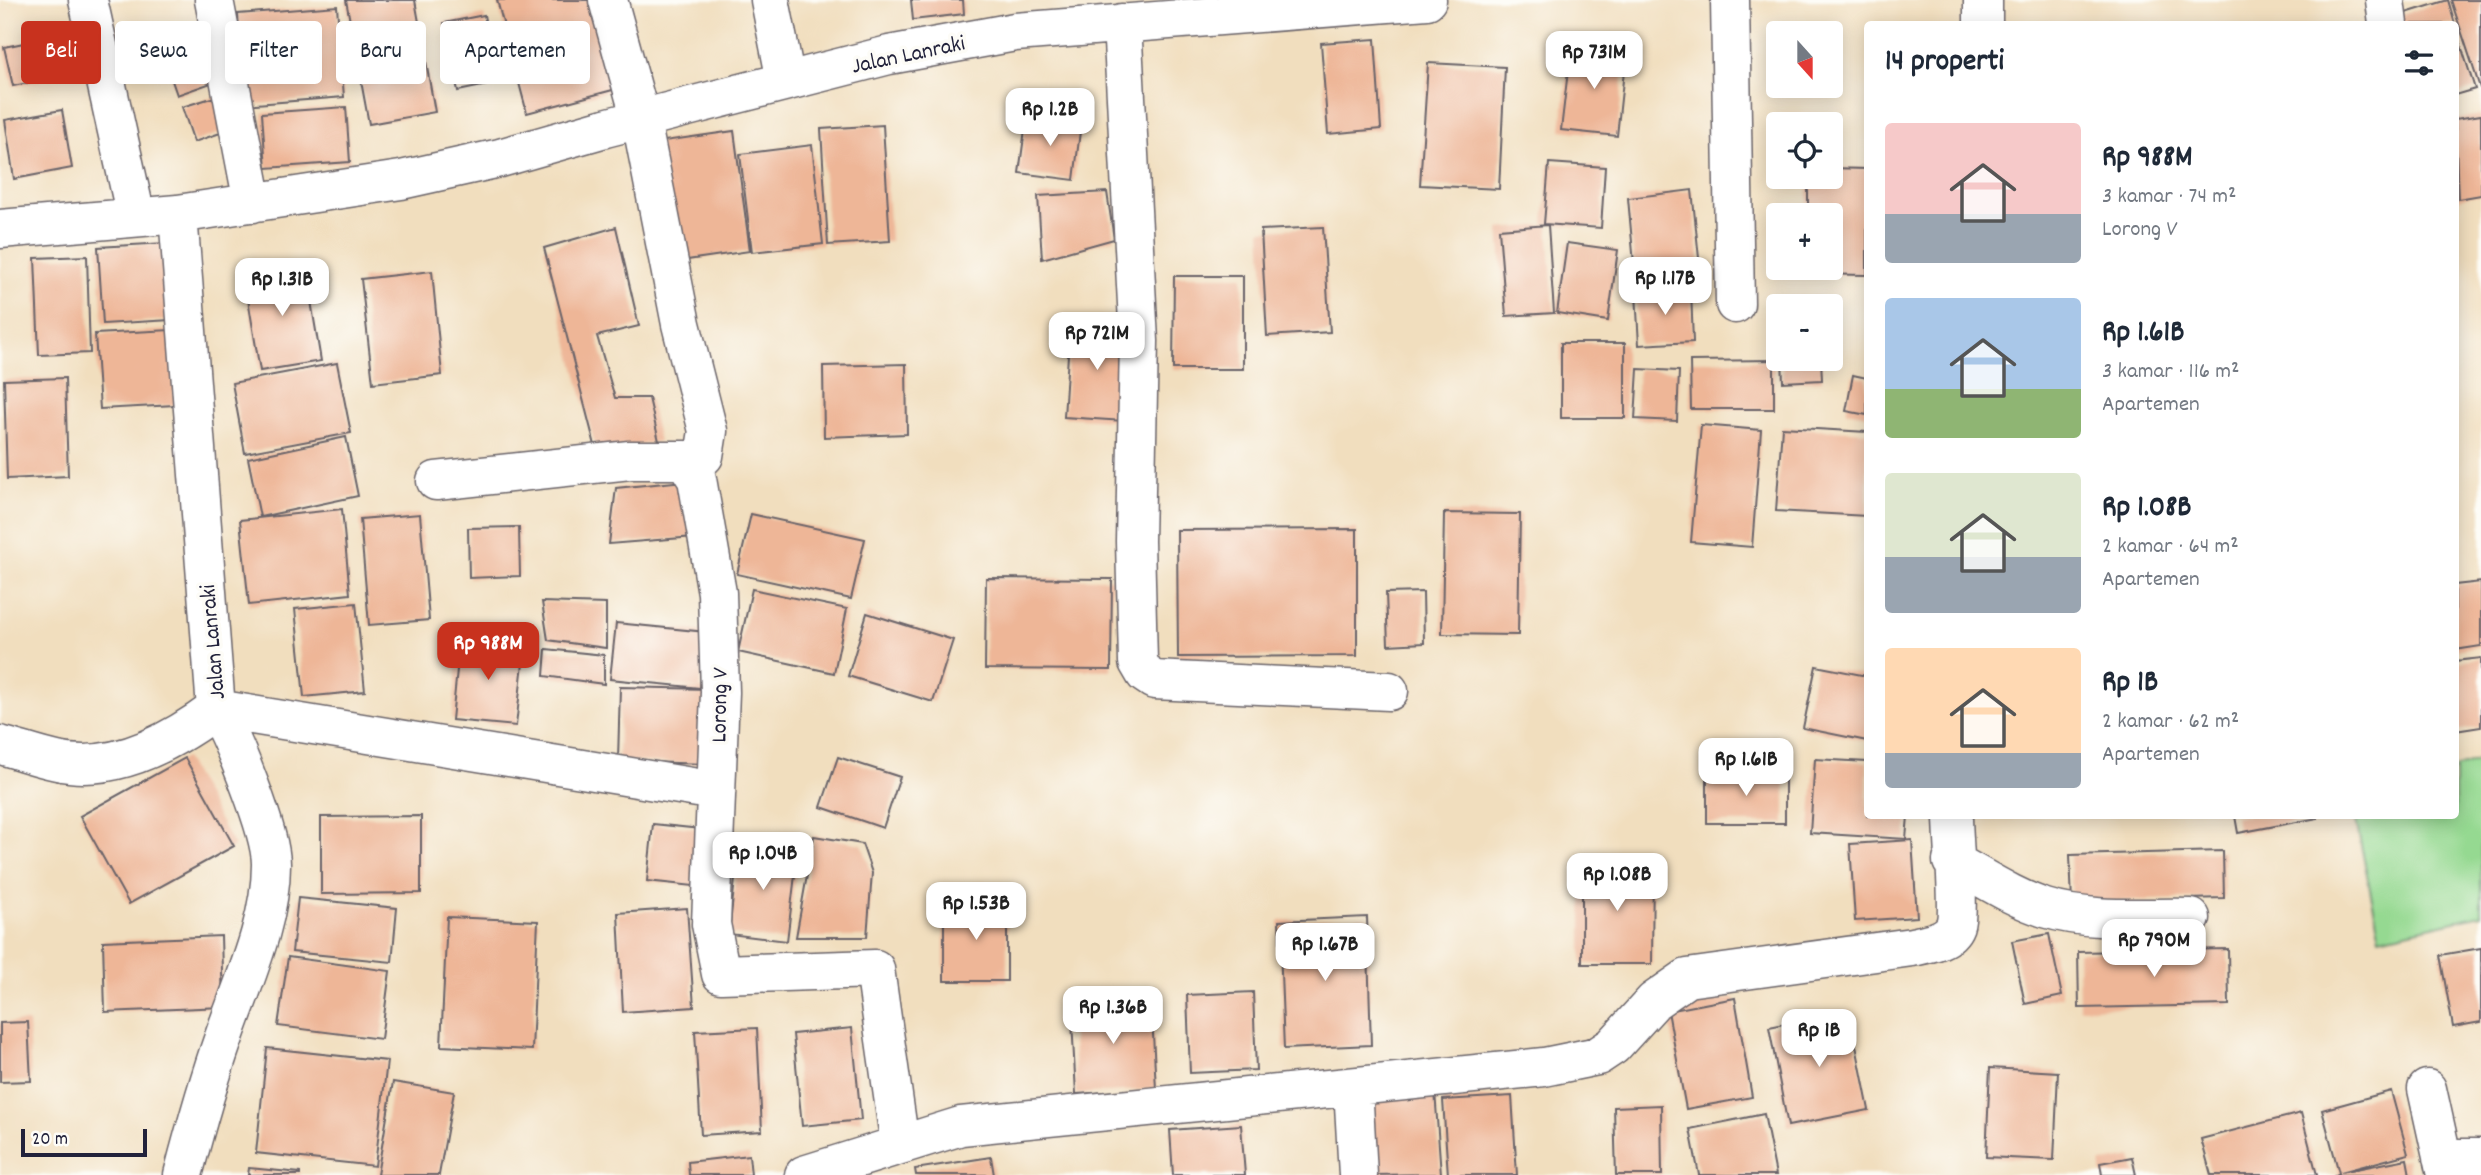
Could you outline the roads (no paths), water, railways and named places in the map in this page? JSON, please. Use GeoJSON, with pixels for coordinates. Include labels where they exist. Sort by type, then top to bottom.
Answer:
{"type":"FeatureCollection","features":[{"type":"Feature","properties":{"kind":"street"},"geometry":{"type":"LineString","coordinates":[[88,0],[136,217]]}},
{"type":"Feature","properties":{"kind":"street"},"geometry":{"type":"LineString","coordinates":[[214,0],[253,202]]}},
{"type":"Feature","properties":{"kind":"street"},"geometry":{"type":"LineString","coordinates":[[436,481],[630,460],[685,460],[691,467],[704,456],[708,445],[708,431],[681,324],[641,120],[608,0]]}},
{"type":"Feature","properties":{"kind":"street"},"geometry":{"type":"LineString","coordinates":[[770,0],[786,82]]}},
{"type":"Feature","properties":{"kind":"street","name":"Jalan Lanraki"},"geometry":{"type":"LineString","coordinates":[[0,229],[177,214],[401,180],[500,158],[889,55],[1015,32],[1122,23],[1227,8],[1427,0]]}},
{"type":"Feature","properties":{"kind":"street"},"geometry":{"type":"LineString","coordinates":[[1731,0],[1735,304]]}},
{"type":"Feature","properties":{"kind":"street"},"geometry":{"type":"LineString","coordinates":[[1983,0],[1983,21]]}},
{"type":"Feature","properties":{"kind":"street"},"geometry":{"type":"LineString","coordinates":[[2385,0],[2388,21]]}},
{"type":"Feature","properties":{"kind":"street"},"geometry":{"type":"LineString","coordinates":[[1122,23],[1139,341],[1135,541],[1138,662],[1145,674],[1154,680],[1389,691]]}},
{"type":"Feature","properties":{"kind":"street","name":"Jalan Lanraki"},"geometry":{"type":"LineString","coordinates":[[177,214],[216,709],[227,729],[269,839],[269,896],[263,923],[220,1049],[183,1175]]}},
{"type":"Feature","properties":{"kind":"street","name":"Lorong V"},"geometry":{"type":"LineString","coordinates":[[691,467],[696,479],[717,593],[720,692],[712,924],[721,974],[875,969],[900,1145]]}},
{"type":"Feature","properties":{"kind":"street"},"geometry":{"type":"LineString","coordinates":[[0,745],[59,762],[95,763],[146,750],[181,735],[216,709],[716,791]]}},
{"type":"Feature","properties":{"kind":"street"},"geometry":{"type":"LineString","coordinates":[[804,1175],[961,1126],[1572,1063],[1598,1056],[1613,1046],[1654,1001],[1687,978],[1935,942],[1955,926],[1953,819]]}},
{"type":"Feature","properties":{"kind":"street"},"geometry":{"type":"LineString","coordinates":[[1952,861],[2041,907],[2057,912],[2077,916],[2191,918]]}},
{"type":"Feature","properties":{"kind":"street"},"geometry":{"type":"LineString","coordinates":[[1353,1087],[1358,1175]]}},
{"type":"Feature","properties":{"kind":"street"},"geometry":{"type":"LineString","coordinates":[[2427,1088],[2444,1166],[2481,1158]]}}]}
